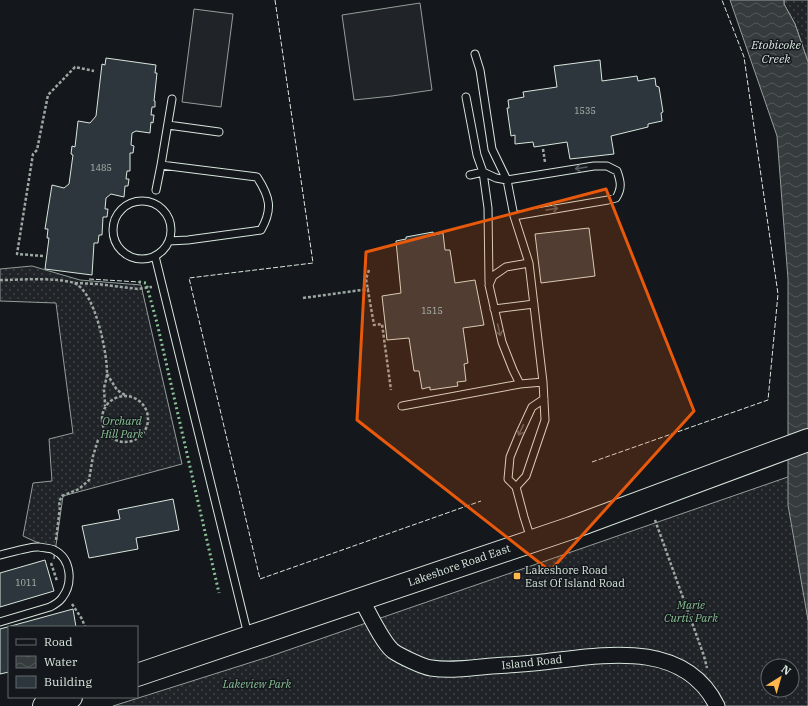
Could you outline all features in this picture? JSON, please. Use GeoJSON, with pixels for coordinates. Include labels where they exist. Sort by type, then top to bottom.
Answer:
{"type":"FeatureCollection","features":[{"type":"Feature","properties":{"kind":"main road","name":"Lakeshore Road East"},"geometry":{"type":"LineString","coordinates":[[138,675],[570,528],[808,440]]}},
{"type":"Feature","properties":{"kind":"main road"},"geometry":{"type":"LineString","coordinates":[[44,706],[68,698]]}},
{"type":"Feature","properties":{"kind":"street","name":"Island Road"},"geometry":{"type":"LineString","coordinates":[[361,599],[385,643],[392,650],[403,657],[430,668],[462,669],[602,655],[656,658],[674,664],[688,672],[706,688],[717,706]]}},
{"type":"Feature","properties":{"kind":"lane"},"geometry":{"type":"LineString","coordinates":[[474,54],[480,70],[492,148],[507,180],[514,216],[529,264],[543,382],[545,420],[526,476],[516,487]]}},
{"type":"Feature","properties":{"kind":"lane"},"geometry":{"type":"LineString","coordinates":[[466,97],[477,155],[483,172],[488,208],[489,285],[502,342],[520,384]]}},
{"type":"Feature","properties":{"kind":"lane"},"geometry":{"type":"LineString","coordinates":[[156,190],[172,99]]}},
{"type":"Feature","properties":{"kind":"lane"},"geometry":{"type":"LineString","coordinates":[[168,124],[219,132]]}},
{"type":"Feature","properties":{"kind":"lane"},"geometry":{"type":"LineString","coordinates":[[161,165],[257,177],[264,188],[269,207],[267,219],[261,230],[188,240],[169,241]]}},
{"type":"Feature","properties":{"kind":"lane"},"geometry":{"type":"LineString","coordinates":[[470,175],[483,172],[496,178],[507,180],[607,166],[617,171],[621,181],[620,190],[616,198],[514,216]]}},
{"type":"Feature","properties":{"kind":"lane"},"geometry":{"type":"LineString","coordinates":[[145,201],[155,204],[164,211],[172,230],[169,241],[165,249],[155,256],[145,259],[134,258],[125,253],[118,245],[114,235],[114,225],[118,215],[125,207],[134,202],[145,201]]}},
{"type":"Feature","properties":{"kind":"lane"},"geometry":{"type":"LineString","coordinates":[[155,256],[249,637]]}},
{"type":"Feature","properties":{"kind":"lane"},"geometry":{"type":"LineString","coordinates":[[489,285],[493,276],[506,267],[529,264]]}},
{"type":"Feature","properties":{"kind":"lane"},"geometry":{"type":"LineString","coordinates":[[494,309],[534,304]]}},
{"type":"Feature","properties":{"kind":"lane"},"geometry":{"type":"LineString","coordinates":[[402,406],[520,384],[543,382]]}},
{"type":"Feature","properties":{"kind":"lane"},"geometry":{"type":"LineString","coordinates":[[531,541],[516,487],[508,479],[510,457],[532,407],[544,399]]}},
{"type":"Feature","properties":{"kind":"lane"},"geometry":{"type":"LineString","coordinates":[[0,555],[37,546],[54,550],[66,563],[70,576],[66,592],[61,600],[50,607],[0,622]]}},
{"type":"Feature","properties":{"kind":"path"},"geometry":{"type":"LineString","coordinates":[[43,256],[17,254],[33,154],[37,150],[48,95],[75,67],[94,71]]}},
{"type":"Feature","properties":{"kind":"path"},"geometry":{"type":"LineString","coordinates":[[369,270],[366,279],[369,289],[374,325],[382,324],[391,390]]}},
{"type":"Feature","properties":{"kind":"path"},"geometry":{"type":"LineString","coordinates":[[0,280],[51,280],[75,284],[97,284],[138,289],[162,286]]}},
{"type":"Feature","properties":{"kind":"path"},"geometry":{"type":"LineString","coordinates":[[75,284],[86,295],[102,335],[107,373],[104,388],[105,406]]}},
{"type":"Feature","properties":{"kind":"path"},"geometry":{"type":"LineString","coordinates":[[303,298],[369,289]]}},
{"type":"Feature","properties":{"kind":"path"},"geometry":{"type":"LineString","coordinates":[[107,373],[117,390],[133,397],[144,406],[148,413],[146,429],[138,438],[127,442],[120,441],[106,433],[102,422],[102,414],[105,406],[110,400],[117,396],[126,395]]}},
{"type":"Feature","properties":{"kind":"path"},"geometry":{"type":"LineString","coordinates":[[54,550],[60,498],[79,489],[89,480],[93,456],[98,440],[106,433]]}},
{"type":"Feature","properties":{"kind":"path"},"geometry":{"type":"LineString","coordinates":[[655,520],[704,656],[708,671],[706,688]]}},
{"type":"Feature","properties":{"kind":"highlighted area"},"geometry":{"type":"Polygon","coordinates":[[[606,189],[694,411],[550,571],[357,420],[366,252],[606,189]]]}},
{"type":"Feature","properties":{"kind":"green space"},"geometry":{"type":"Polygon","coordinates":[[[784,0],[808,0],[808,62],[795,24],[784,4],[784,0]]]}},
{"type":"Feature","properties":{"kind":"green space"},"geometry":{"type":"Polygon","coordinates":[[[420,3],[432,90],[354,100],[342,15],[420,3]]]}},
{"type":"Feature","properties":{"kind":"green space"},"geometry":{"type":"Polygon","coordinates":[[[194,9],[233,14],[221,107],[182,102],[194,9]]]}},
{"type":"Feature","properties":{"kind":"green space","name":"Orchard Hill Park"},"geometry":{"type":"Polygon","coordinates":[[[32,266],[80,280],[141,285],[182,464],[63,496],[54,559],[54,550],[23,536],[33,483],[52,481],[49,439],[73,433],[56,303],[0,301],[0,269],[32,266]]]}},
{"type":"Feature","properties":{"kind":"green space","name":"Marie Curtis Park"},"geometry":{"type":"Polygon","coordinates":[[[808,470],[808,706],[113,706],[268,657],[808,470]]]}},
{"type":"Feature","properties":{"kind":"water","name":"Etobicoke Creek"},"geometry":{"type":"Polygon","coordinates":[[[730,0],[784,0],[784,4],[795,24],[808,62],[808,620],[788,505],[788,279],[777,136],[730,0]]]}},
{"type":"Feature","properties":{"kind":"building"},"geometry":{"type":"Polygon","coordinates":[[[106,58],[156,65],[155,107],[152,107],[151,115],[154,115],[153,123],[151,122],[150,133],[136,131],[132,133],[131,145],[134,146],[133,153],[130,153],[130,171],[127,171],[126,179],[129,179],[128,186],[125,186],[124,197],[111,194],[106,198],[105,209],[108,209],[107,217],[103,217],[102,235],[99,235],[98,243],[94,243],[92,275],[45,269],[49,238],[47,238],[48,229],[45,229],[52,185],[64,188],[69,184],[73,155],[71,154],[72,146],[75,147],[78,121],[90,123],[96,116],[102,64],[105,65],[106,58]]]}},
{"type":"Feature","properties":{"kind":"building"},"geometry":{"type":"Polygon","coordinates":[[[600,60],[602,81],[637,76],[638,81],[655,78],[656,86],[659,87],[663,112],[661,113],[662,121],[648,124],[648,127],[611,136],[614,154],[570,159],[567,142],[534,147],[533,142],[515,144],[515,135],[511,136],[507,108],[509,108],[508,100],[524,97],[523,92],[557,87],[554,66],[600,60]]]}},
{"type":"Feature","properties":{"kind":"building"},"geometry":{"type":"Polygon","coordinates":[[[589,228],[595,276],[541,283],[535,234],[589,228]]]}},
{"type":"Feature","properties":{"kind":"building"},"geometry":{"type":"Polygon","coordinates":[[[433,232],[434,235],[443,233],[445,250],[450,250],[455,283],[475,280],[484,325],[463,328],[468,363],[464,364],[466,381],[457,382],[458,386],[430,390],[430,387],[422,389],[419,371],[414,371],[409,338],[387,340],[382,296],[401,293],[396,241],[406,239],[406,237],[433,232]]]}},
{"type":"Feature","properties":{"kind":"building"},"geometry":{"type":"Polygon","coordinates":[[[173,499],[179,530],[136,538],[138,549],[89,558],[82,526],[120,519],[118,510],[173,499]]]}},
{"type":"Feature","properties":{"kind":"building"},"geometry":{"type":"Polygon","coordinates":[[[45,560],[54,591],[0,607],[0,573],[45,560]]]}},
{"type":"Feature","properties":{"kind":"building"},"geometry":{"type":"Polygon","coordinates":[[[73,609],[76,626],[11,626],[73,609]]]}},
{"type":"Feature","properties":{"kind":"building"},"geometry":{"type":"Polygon","coordinates":[[[8,627],[8,672],[0,674],[0,629],[8,627]]]}},
{"type":"Feature","properties":{"kind":"hedge"},"geometry":{"type":"LineString","coordinates":[[139,282],[146,283],[157,323],[219,593]]}},
{"type":"Feature","properties":{"kind":"fence"},"geometry":{"type":"LineString","coordinates":[[275,0],[313,263],[189,278],[260,579],[481,501]]}},
{"type":"Feature","properties":{"kind":"fence"},"geometry":{"type":"LineString","coordinates":[[592,462],[768,400],[778,294],[744,57],[722,0]]}},
{"type":"Feature","properties":{"kind":"fence"},"geometry":{"type":"LineString","coordinates":[[89,279],[139,282]]}},
{"type":"Feature","properties":{"kind":"place","name":"Lakeshore Road East Of Island Road"},"geometry":{"type":"Point","coordinates":[517,576]}},
{"type":"Feature","properties":{"kind":"park label","name":"Lakeview Park"},"geometry":{"type":"Point","coordinates":[257,684]}}]}
